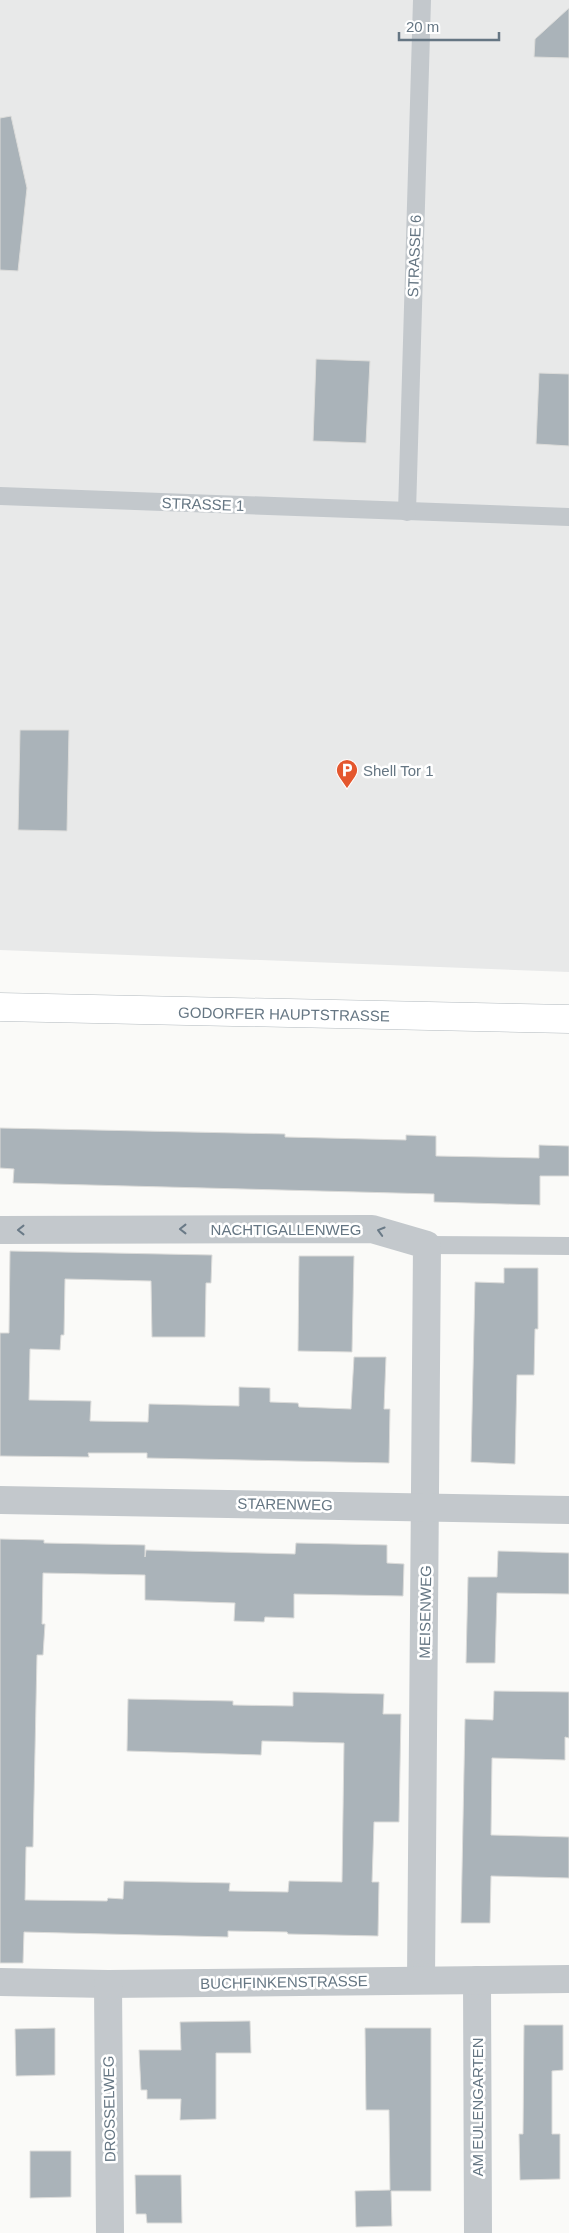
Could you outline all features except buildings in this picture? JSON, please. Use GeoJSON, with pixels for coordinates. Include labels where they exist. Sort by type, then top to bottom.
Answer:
{"type":"FeatureCollection","features":[{"type":"Feature","properties":{"kind":"main road","name":"GODORFER HAUPTSTRASSE"},"geometry":{"type":"LineString","coordinates":[[0,1007],[569,1019]]}},
{"type":"Feature","properties":{"kind":"street","name":"NACHTIGALLENWEG"},"geometry":{"type":"LineString","coordinates":[[0,1230],[372,1229],[428,1245]]}},
{"type":"Feature","properties":{"kind":"street","name":"MEISENWEG"},"geometry":{"type":"LineString","coordinates":[[421,1980],[428,1245]]}},
{"type":"Feature","properties":{"kind":"street","name":"STARENWEG"},"geometry":{"type":"LineString","coordinates":[[0,1500],[569,1510]]}},
{"type":"Feature","properties":{"kind":"street","name":"BUCHFINKENSTRASSE"},"geometry":{"type":"LineString","coordinates":[[0,1982],[108,1984],[569,1979]]}},
{"type":"Feature","properties":{"kind":"street","name":"AM EULENGARTEN"},"geometry":{"type":"LineString","coordinates":[[477,1980],[478,2233]]}},
{"type":"Feature","properties":{"kind":"street","name":"DROSSELWEG"},"geometry":{"type":"LineString","coordinates":[[108,1984],[110,2233]]}},
{"type":"Feature","properties":{"kind":"lane","name":"STRASSE 6"},"geometry":{"type":"LineString","coordinates":[[407,512],[422,0]]}},
{"type":"Feature","properties":{"kind":"lane","name":"STRASSE 1"},"geometry":{"type":"LineString","coordinates":[[0,496],[569,517]]}},
{"type":"Feature","properties":{"kind":"lane","name":"NACHTIGALLENWEG"},"geometry":{"type":"LineString","coordinates":[[428,1245],[569,1246]]}},
{"type":"Feature","properties":{"kind":"shaded area"},"geometry":{"type":"Polygon","coordinates":[[[0,0],[569,0],[569,972],[0,950],[0,0]]]}},
{"type":"Feature","properties":{"kind":"place","name":"Shell Tor 1"},"geometry":{"type":"Point","coordinates":[347,789]}}]}
